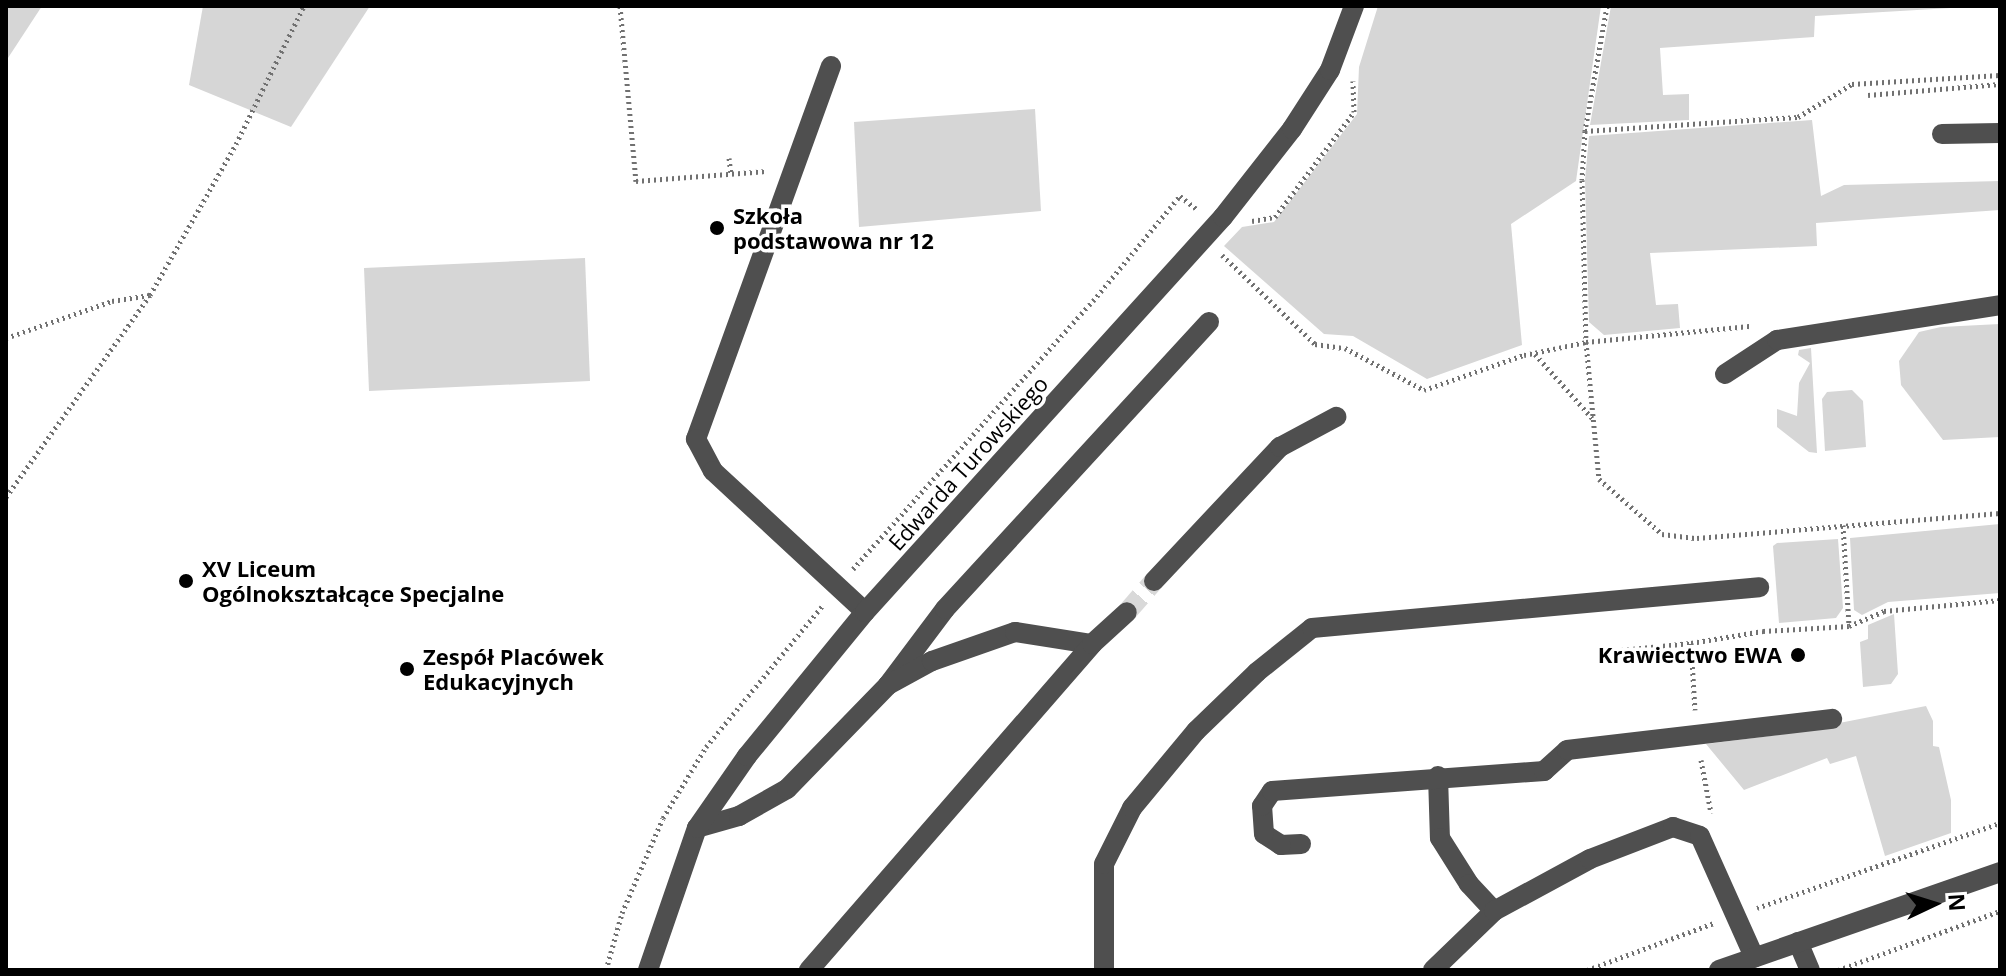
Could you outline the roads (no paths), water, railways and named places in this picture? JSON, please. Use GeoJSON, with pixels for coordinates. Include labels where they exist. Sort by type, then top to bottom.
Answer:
{"type":"FeatureCollection","features":[{"type":"Feature","properties":{"kind":"street","name":"Edwarda Turowskiego"},"geometry":{"type":"LineString","coordinates":[[648,970],[697,828],[747,756],[865,612],[1223,217],[1292,129],[1330,70],[1354,6]]}},
{"type":"Feature","properties":{"kind":"street"},"geometry":{"type":"LineString","coordinates":[[831,66],[696,439],[713,471],[865,612]]}},
{"type":"Feature","properties":{"kind":"street"},"geometry":{"type":"LineString","coordinates":[[1942,134],[2000,133]]}},
{"type":"Feature","properties":{"kind":"street"},"geometry":{"type":"LineString","coordinates":[[1725,374],[1777,340],[2000,305]]}},
{"type":"Feature","properties":{"kind":"street"},"geometry":{"type":"LineString","coordinates":[[697,828],[739,816],[787,789],[888,685],[945,609],[1209,322]]}},
{"type":"Feature","properties":{"kind":"street"},"geometry":{"type":"LineString","coordinates":[[1154,581],[1280,447],[1336,417]]}},
{"type":"Feature","properties":{"kind":"street"},"geometry":{"type":"LineString","coordinates":[[1104,970],[1104,864],[1132,808],[1196,731],[1257,672],[1312,628],[1759,587]]}},
{"type":"Feature","properties":{"kind":"street"},"geometry":{"type":"LineString","coordinates":[[809,970],[1092,644],[1127,612]]}},
{"type":"Feature","properties":{"kind":"street"},"geometry":{"type":"LineString","coordinates":[[888,685],[932,661],[1015,632],[1092,644]]}},
{"type":"Feature","properties":{"kind":"street"},"geometry":{"type":"LineString","coordinates":[[1301,844],[1281,845],[1264,834],[1262,806],[1272,791],[1438,776],[1544,771],[1567,750],[1832,719]]}},
{"type":"Feature","properties":{"kind":"street"},"geometry":{"type":"LineString","coordinates":[[1438,776],[1440,838],[1469,884],[1494,911]]}},
{"type":"Feature","properties":{"kind":"street"},"geometry":{"type":"LineString","coordinates":[[1433,970],[1494,911],[1590,859],[1673,827],[1700,836],[1754,957]]}},
{"type":"Feature","properties":{"kind":"street"},"geometry":{"type":"LineString","coordinates":[[1719,970],[2000,872]]}},
{"type":"Feature","properties":{"kind":"street"},"geometry":{"type":"LineString","coordinates":[[1798,942],[1810,970]]}},
{"type":"Feature","properties":{"kind":"tunnel"},"geometry":{"type":"LineString","coordinates":[[1127,612],[1154,581]]}},
{"type":"Feature","properties":{"kind":"place","name":"Szkoła podstawowa nr 12"},"geometry":{"type":"Point","coordinates":[717,228]}},
{"type":"Feature","properties":{"kind":"place","name":"XV Liceum Ogólnokształcące Specjalne"},"geometry":{"type":"Point","coordinates":[186,581]}},
{"type":"Feature","properties":{"kind":"place","name":"Krawiectwo EWA"},"geometry":{"type":"Point","coordinates":[1798,655]}},
{"type":"Feature","properties":{"kind":"place","name":"Zespół Placówek Edukacyjnych"},"geometry":{"type":"Point","coordinates":[407,669]}}]}
